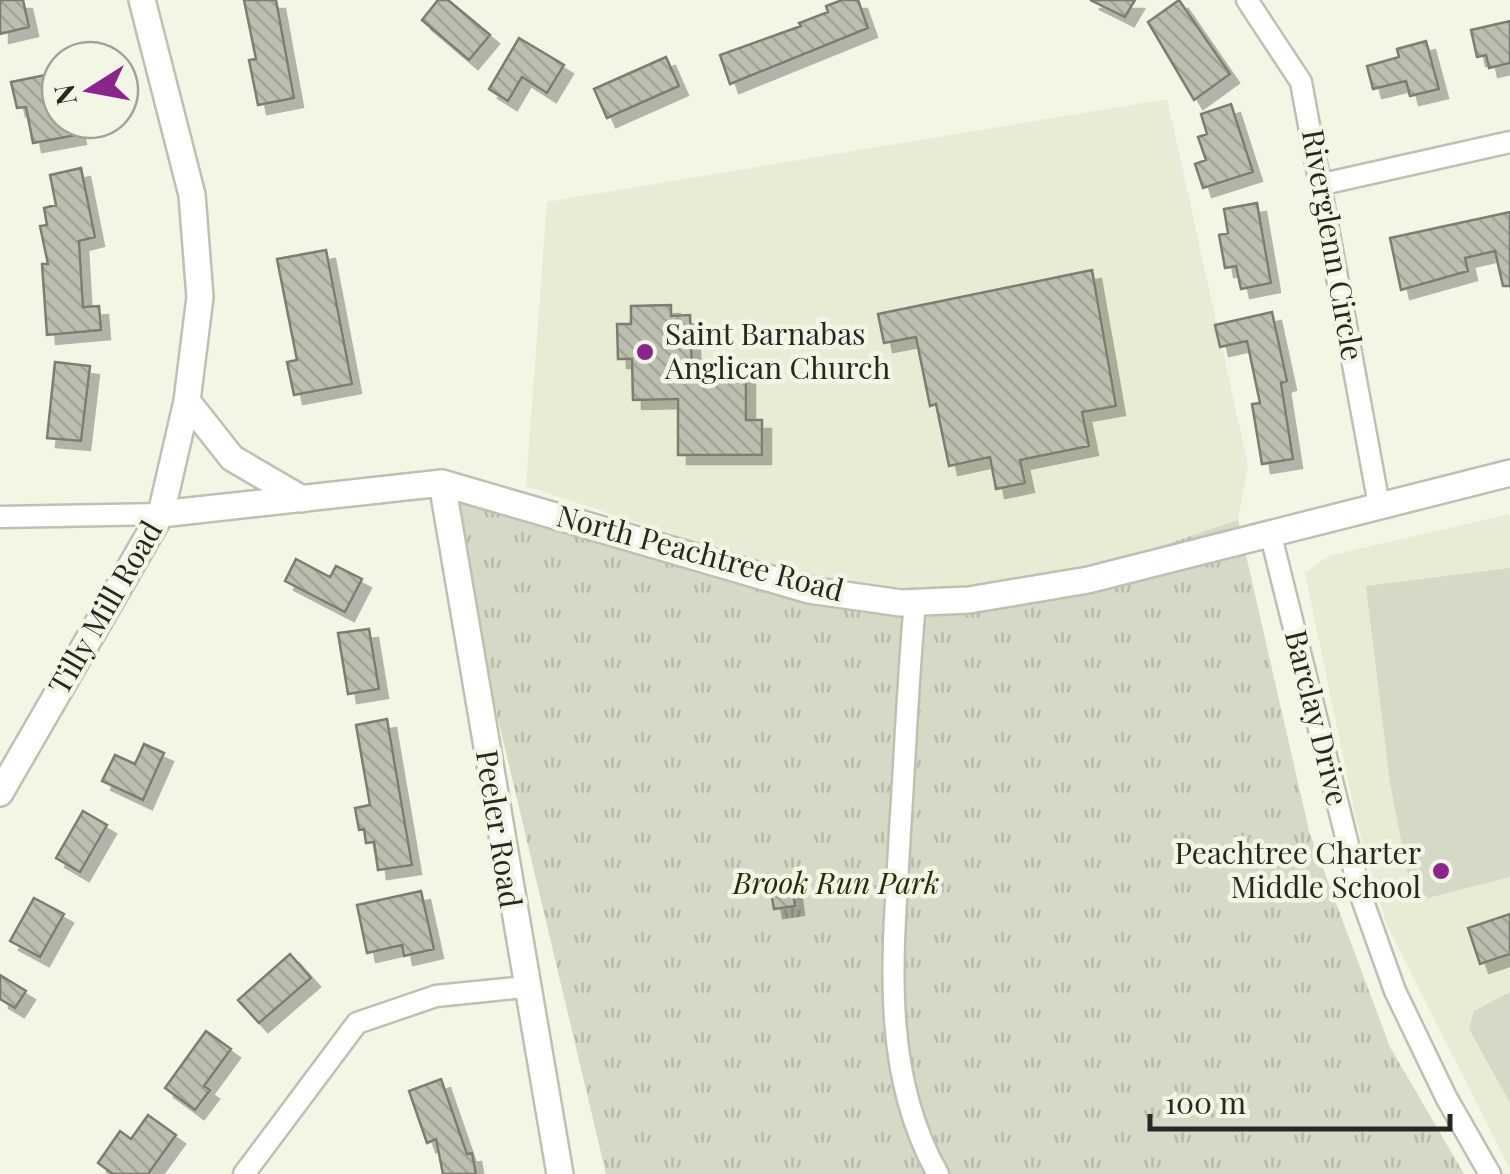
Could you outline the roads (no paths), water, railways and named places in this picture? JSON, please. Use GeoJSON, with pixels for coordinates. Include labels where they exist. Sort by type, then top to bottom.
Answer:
{"type":"FeatureCollection","features":[{"type":"Feature","properties":{"kind":"street","name":"Tilly Mill Road"},"geometry":{"type":"LineString","coordinates":[[0,793],[161,514],[188,401],[200,297],[192,195],[142,0]]}},
{"type":"Feature","properties":{"kind":"street","name":"Riverglenn Circle"},"geometry":{"type":"LineString","coordinates":[[1247,0],[1302,82],[1380,505]]}},
{"type":"Feature","properties":{"kind":"street"},"geometry":{"type":"LineString","coordinates":[[1323,184],[1510,142]]}},
{"type":"Feature","properties":{"kind":"street"},"geometry":{"type":"LineString","coordinates":[[188,401],[232,458],[302,499]]}},
{"type":"Feature","properties":{"kind":"street","name":"North Peachtree Road"},"geometry":{"type":"LineString","coordinates":[[0,517],[161,514],[442,483],[809,590],[915,602],[969,600],[1088,580],[1510,473]]}},
{"type":"Feature","properties":{"kind":"street","name":"Peeler Road"},"geometry":{"type":"LineString","coordinates":[[442,483],[524,987],[560,1174]]}},
{"type":"Feature","properties":{"kind":"street","name":"Barclay Drive"},"geometry":{"type":"LineString","coordinates":[[1270,532],[1360,893],[1395,991],[1446,1097],[1490,1174]]}},
{"type":"Feature","properties":{"kind":"street"},"geometry":{"type":"LineString","coordinates":[[915,602],[890,998],[901,1064],[923,1148],[938,1174]]}},
{"type":"Feature","properties":{"kind":"street"},"geometry":{"type":"LineString","coordinates":[[244,1174],[357,1024],[436,996],[524,987]]}},
{"type":"Feature","properties":{"kind":"place","name":"Saint Barnabas Anglican Church"},"geometry":{"type":"Point","coordinates":[645,352]}},
{"type":"Feature","properties":{"kind":"place","name":"Peachtree Charter Middle School"},"geometry":{"type":"Point","coordinates":[1441,871]}},
{"type":"Feature","properties":{"kind":"park label","name":"Brook Run Park"},"geometry":{"type":"Point","coordinates":[836,884]}}]}
